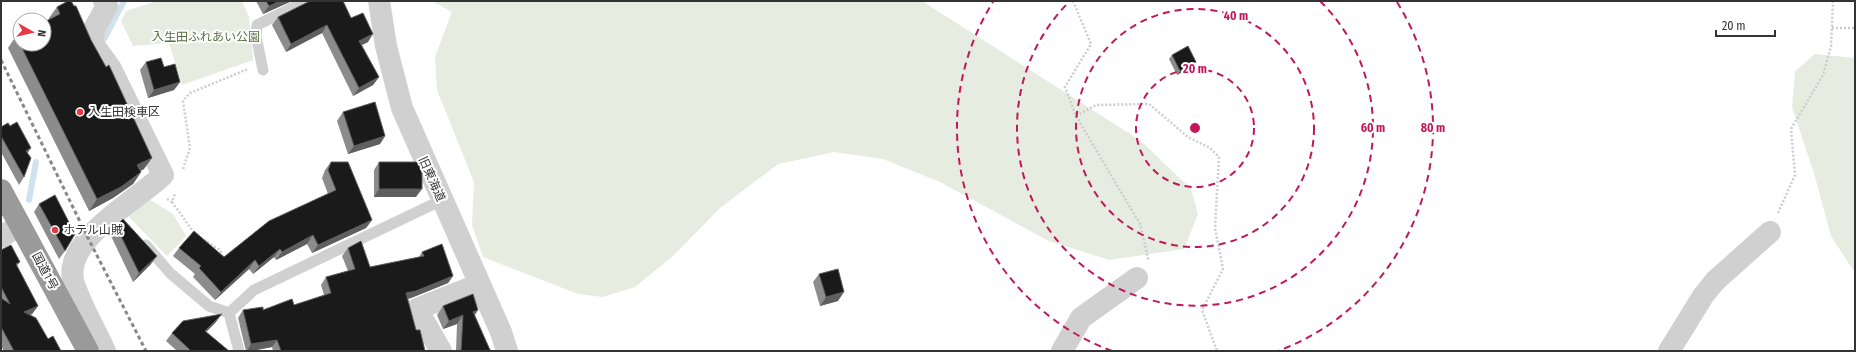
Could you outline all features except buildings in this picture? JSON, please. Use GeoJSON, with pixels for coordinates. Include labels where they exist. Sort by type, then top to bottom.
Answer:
{"type":"FeatureCollection","features":[{"type":"Feature","properties":{"kind":"highway","name":"国道1号"},"geometry":{"type":"LineString","coordinates":[[1,190],[88,351]]}},
{"type":"Feature","properties":{"kind":"street"},"geometry":{"type":"LineString","coordinates":[[104,1],[107,6],[94,29],[93,44],[111,69],[163,174],[121,217],[94,231],[72,264],[74,284],[105,351]]}},
{"type":"Feature","properties":{"kind":"street","name":"旧東海道"},"geometry":{"type":"LineString","coordinates":[[379,1],[386,46],[402,108],[480,284],[507,351]]}},
{"type":"Feature","properties":{"kind":"street"},"geometry":{"type":"LineString","coordinates":[[1,237],[20,225]]}},
{"type":"Feature","properties":{"kind":"street"},"geometry":{"type":"LineString","coordinates":[[1669,351],[1703,296],[1716,281],[1770,232]]}},
{"type":"Feature","properties":{"kind":"street"},"geometry":{"type":"LineString","coordinates":[[1062,351],[1081,318],[1137,278]]}},
{"type":"Feature","properties":{"kind":"street"},"geometry":{"type":"LineString","coordinates":[[441,351],[417,309],[480,284]]}},
{"type":"Feature","properties":{"kind":"lane"},"geometry":{"type":"LineString","coordinates":[[262,67],[256,36],[256,26],[306,1]]}},
{"type":"Feature","properties":{"kind":"lane"},"geometry":{"type":"LineString","coordinates":[[229,313],[254,290],[442,200]]}},
{"type":"Feature","properties":{"kind":"lane"},"geometry":{"type":"LineString","coordinates":[[140,239],[170,273],[209,306],[229,313]]}},
{"type":"Feature","properties":{"kind":"lane"},"geometry":{"type":"LineString","coordinates":[[229,313],[239,351]]}},
{"type":"Feature","properties":{"kind":"path"},"geometry":{"type":"LineString","coordinates":[[1073,1],[1091,44],[1065,87],[1076,116],[1140,224],[1148,258],[1137,278]]}},
{"type":"Feature","properties":{"kind":"path"},"geometry":{"type":"LineString","coordinates":[[1770,232],[1795,175],[1791,130],[1823,75],[1831,46],[1833,1]]}},
{"type":"Feature","properties":{"kind":"path"},"geometry":{"type":"LineString","coordinates":[[1832,28],[1855,28]]}},
{"type":"Feature","properties":{"kind":"path"},"geometry":{"type":"LineString","coordinates":[[181,175],[190,148],[183,101],[190,93],[262,67]]}},
{"type":"Feature","properties":{"kind":"path"},"geometry":{"type":"LineString","coordinates":[[1076,116],[1096,105],[1149,104],[1188,137],[1210,148],[1219,157],[1215,228],[1223,269],[1202,310],[1217,351]]}},
{"type":"Feature","properties":{"kind":"path"},"geometry":{"type":"LineString","coordinates":[[151,187],[172,202],[196,235]]}},
{"type":"Feature","properties":{"kind":"path"},"geometry":{"type":"LineString","coordinates":[[172,202],[176,189]]}},
{"type":"Feature","properties":{"kind":"path"},"geometry":{"type":"LineString","coordinates":[[202,239],[220,250],[225,264]]}},
{"type":"Feature","properties":{"kind":"green space","name":"入生田ふれあい公園"},"geometry":{"type":"Polygon","coordinates":[[[156,1],[242,1],[249,17],[253,60],[182,85],[169,43],[133,46],[121,21],[126,11],[156,1]]]}},
{"type":"Feature","properties":{"kind":"green space"},"geometry":{"type":"Polygon","coordinates":[[[432,1],[922,1],[1141,141],[1191,189],[1198,214],[1184,249],[1109,260],[1049,241],[940,182],[883,159],[834,152],[778,164],[720,208],[674,255],[635,287],[603,297],[578,294],[483,257],[472,225],[474,182],[437,90],[435,57],[452,12],[432,1]]]}},
{"type":"Feature","properties":{"kind":"green space"},"geometry":{"type":"Polygon","coordinates":[[[1815,54],[1855,58],[1855,273],[1831,236],[1814,173],[1792,107],[1795,71],[1815,54]]]}},
{"type":"Feature","properties":{"kind":"green space"},"geometry":{"type":"Polygon","coordinates":[[[149,199],[173,214],[186,236],[167,256],[129,217],[149,199]]]}},
{"type":"Feature","properties":{"kind":"waterway"},"geometry":{"type":"LineString","coordinates":[[104,39],[124,1]]}},
{"type":"Feature","properties":{"kind":"waterway"},"geometry":{"type":"LineString","coordinates":[[29,200],[36,162]]}},
{"type":"Feature","properties":{"kind":"railway"},"geometry":{"type":"LineString","coordinates":[[1,60],[88,238],[146,351]]}},
{"type":"Feature","properties":{"kind":"place","name":"入生田検車区"},"geometry":{"type":"Point","coordinates":[80,112]}},
{"type":"Feature","properties":{"kind":"place","name":"ホテル山賊"},"geometry":{"type":"Point","coordinates":[55,230]}}]}
